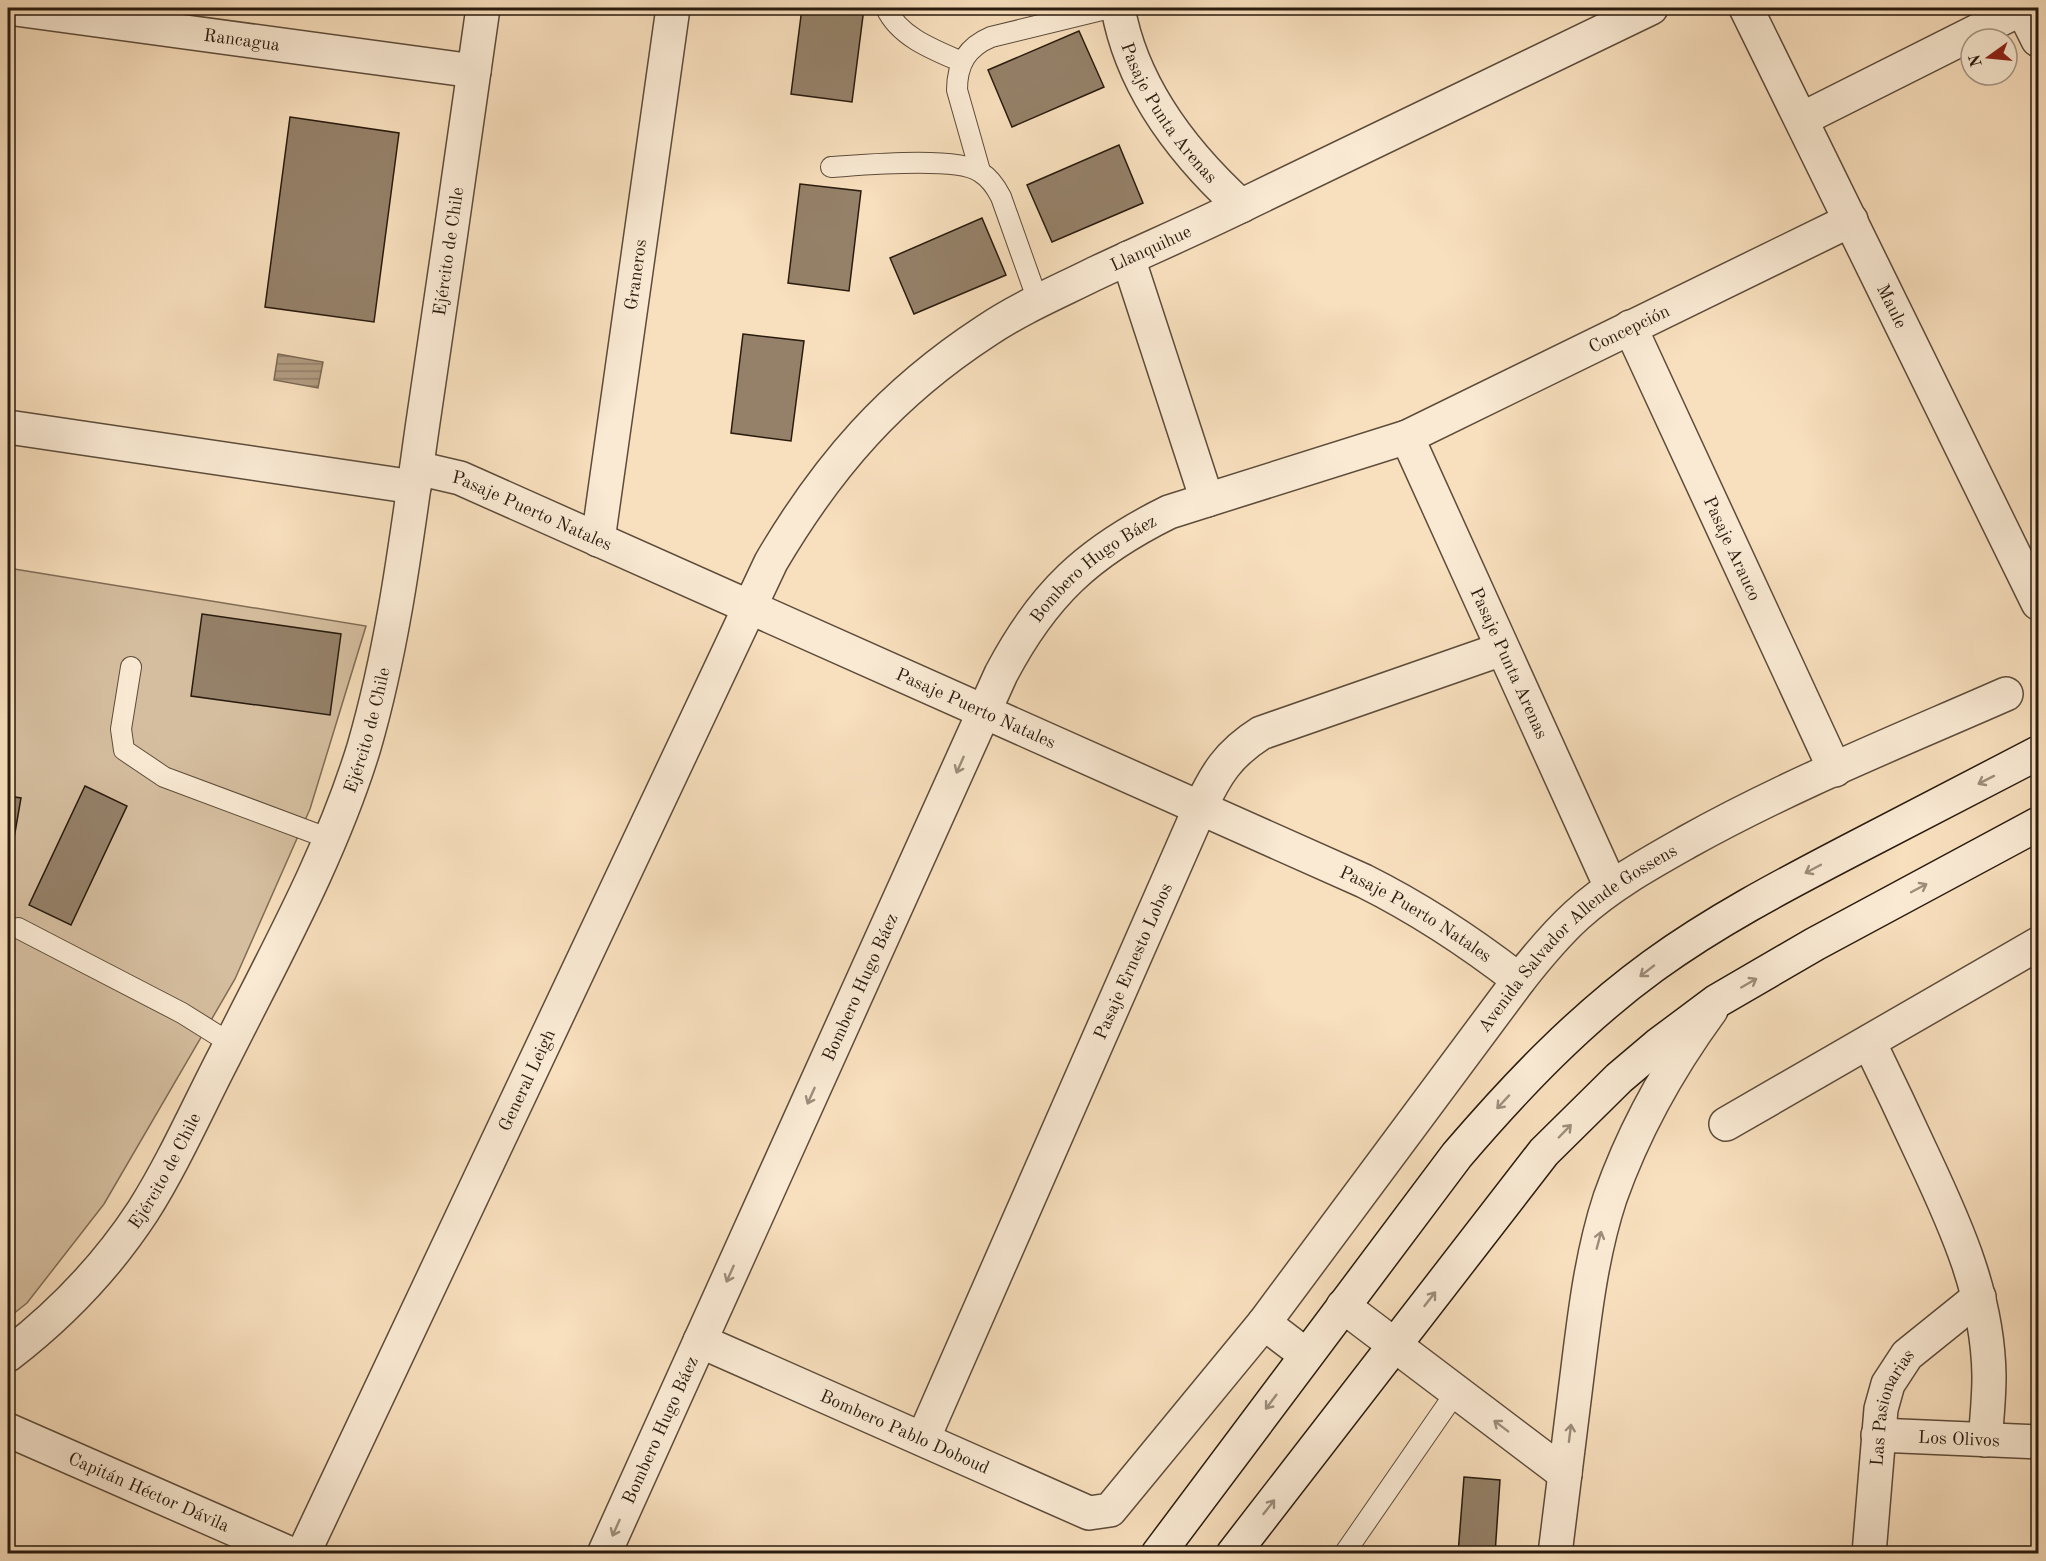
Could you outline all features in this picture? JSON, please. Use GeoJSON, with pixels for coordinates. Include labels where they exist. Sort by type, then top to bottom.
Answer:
{"type":"FeatureCollection","features":[{"type":"Feature","properties":{"kind":"street","name":"Rancagua"},"geometry":{"type":"LineString","coordinates":[[8,8],[168,19],[474,71]]}},
{"type":"Feature","properties":{"kind":"street","name":"Ejército de Chile"},"geometry":{"type":"LineString","coordinates":[[8,1355],[73,1298],[110,1256],[130,1229],[171,1162],[302,899],[345,802],[376,704],[386,657],[416,477],[483,8]]}},
{"type":"Feature","properties":{"kind":"street","name":"Graneros"},"geometry":{"type":"LineString","coordinates":[[598,540],[673,8]]}},
{"type":"Feature","properties":{"kind":"street","name":"Pasaje Punta Arenas"},"geometry":{"type":"LineString","coordinates":[[1118,8],[1122,30],[1151,97],[1189,154],[1241,206]]}},
{"type":"Feature","properties":{"kind":"street","name":"Llanquihue"},"geometry":{"type":"LineString","coordinates":[[749,608],[771,562],[796,519],[825,478],[857,440],[897,399],[941,362],[988,329],[1038,301],[1241,206],[1651,8]]}},
{"type":"Feature","properties":{"kind":"street","name":"Maule"},"geometry":{"type":"LineString","coordinates":[[1746,8],[2038,603]]}},
{"type":"Feature","properties":{"kind":"street"},"geometry":{"type":"LineString","coordinates":[[1802,119],[2022,8],[2038,40]]}},
{"type":"Feature","properties":{"kind":"street","name":"Concepción"},"geometry":{"type":"LineString","coordinates":[[1207,500],[1407,437],[1851,220]]}},
{"type":"Feature","properties":{"kind":"street"},"geometry":{"type":"LineString","coordinates":[[1128,258],[1207,500]]}},
{"type":"Feature","properties":{"kind":"street","name":"Pasaje Arauco"},"geometry":{"type":"LineString","coordinates":[[1630,327],[1835,770]]}},
{"type":"Feature","properties":{"kind":"street","name":"Pasaje Puerto Natales"},"geometry":{"type":"LineString","coordinates":[[8,427],[416,477],[460,478],[1399,899],[1468,941],[1519,980]]}},
{"type":"Feature","properties":{"kind":"street","name":"Pasaje Punta Arenas"},"geometry":{"type":"LineString","coordinates":[[1407,437],[1611,887]]}},
{"type":"Feature","properties":{"kind":"street","name":"Bombero Hugo Báez"},"geometry":{"type":"LineString","coordinates":[[604,1554],[1019,639],[1069,577],[1100,552],[1133,530],[1169,512],[1207,500]]}},
{"type":"Feature","properties":{"kind":"street","name":"General Leigh"},"geometry":{"type":"LineString","coordinates":[[303,1554],[749,608]]}},
{"type":"Feature","properties":{"kind":"street","name":"Pasaje Ernesto Lobos"},"geometry":{"type":"LineString","coordinates":[[923,1439],[1200,808],[1213,780],[1226,761],[1242,745],[1261,734],[1502,649]]}},
{"type":"Feature","properties":{"kind":"street","name":"Avenida Salvador Allende Gossens"},"geometry":{"type":"LineString","coordinates":[[1110,1510],[1263,1323],[1519,980],[1546,946],[1577,915],[1611,887],[1634,872],[1767,800],[2006,694]]}},
{"type":"Feature","properties":{"kind":"street"},"geometry":{"type":"LineString","coordinates":[[1158,1554],[1458,1155],[1500,1105],[1546,1058],[1603,1006],[1653,966],[1705,931],[1779,887],[2038,753]]}},
{"type":"Feature","properties":{"kind":"street"},"geometry":{"type":"LineString","coordinates":[[1233,1554],[1544,1152],[1618,1078],[1717,1001],[1825,939],[2038,824]]}},
{"type":"Feature","properties":{"kind":"street"},"geometry":{"type":"LineString","coordinates":[[1726,1124],[2038,944]]}},
{"type":"Feature","properties":{"kind":"street"},"geometry":{"type":"LineString","coordinates":[[1555,1554],[1586,1310],[1595,1255],[1610,1200],[1630,1148],[1654,1096],[1684,1047],[1717,1001]]}},
{"type":"Feature","properties":{"kind":"street"},"geometry":{"type":"LineString","coordinates":[[1869,1042],[1956,1225],[1978,1297],[1989,1375],[1985,1440]]}},
{"type":"Feature","properties":{"kind":"street","name":"Las Pasionarias"},"geometry":{"type":"LineString","coordinates":[[1869,1554],[1878,1435],[1881,1409],[1888,1384],[1907,1355],[1978,1297]]}},
{"type":"Feature","properties":{"kind":"street"},"geometry":{"type":"LineString","coordinates":[[1343,1306],[1565,1474]]}},
{"type":"Feature","properties":{"kind":"street"},"geometry":{"type":"LineString","coordinates":[[1263,1323],[1306,1355]]}},
{"type":"Feature","properties":{"kind":"street","name":"Bombero Pablo Doboud"},"geometry":{"type":"LineString","coordinates":[[700,1341],[1089,1513],[1110,1510]]}},
{"type":"Feature","properties":{"kind":"street","name":"Capitán Héctor Dávila"},"geometry":{"type":"LineString","coordinates":[[8,1430],[291,1554]]}},
{"type":"Feature","properties":{"kind":"street","name":"Los Olivos"},"geometry":{"type":"LineString","coordinates":[[1878,1435],[2038,1442]]}},
{"type":"Feature","properties":{"kind":"lane"},"geometry":{"type":"LineString","coordinates":[[886,8],[889,15],[917,42],[962,62]]}},
{"type":"Feature","properties":{"kind":"lane"},"geometry":{"type":"LineString","coordinates":[[980,171],[957,90],[957,76],[969,51],[979,42],[991,38],[1110,8]]}},
{"type":"Feature","properties":{"kind":"lane"},"geometry":{"type":"LineString","coordinates":[[831,167],[894,163],[959,165],[980,171],[996,187],[1001,197],[1038,301]]}},
{"type":"Feature","properties":{"kind":"lane"},"geometry":{"type":"LineString","coordinates":[[131,667],[121,729],[124,750],[164,777],[330,839]]}},
{"type":"Feature","properties":{"kind":"lane"},"geometry":{"type":"LineString","coordinates":[[18,928],[182,1013],[230,1043]]}},
{"type":"Feature","properties":{"kind":"lane"},"geometry":{"type":"LineString","coordinates":[[1344,1554],[1456,1392]]}},
{"type":"Feature","properties":{"kind":"shaded area"},"geometry":{"type":"Polygon","coordinates":[[[278,354],[323,362],[318,388],[274,380],[278,354]]]}},
{"type":"Feature","properties":{"kind":"shaded area"},"geometry":{"type":"Polygon","coordinates":[[[8,568],[366,626],[310,809],[235,979],[104,1204],[27,1303],[8,1318],[8,568]]]}},
{"type":"Feature","properties":{"kind":"building"},"geometry":{"type":"Polygon","coordinates":[[[802,8],[864,8],[852,102],[791,94],[802,8]]]}},
{"type":"Feature","properties":{"kind":"building"},"geometry":{"type":"Polygon","coordinates":[[[928,8],[967,8],[967,13],[928,8]]]}},
{"type":"Feature","properties":{"kind":"building"},"geometry":{"type":"Polygon","coordinates":[[[1079,31],[1104,87],[1012,127],[988,70],[1079,31]]]}},
{"type":"Feature","properties":{"kind":"building"},"geometry":{"type":"Polygon","coordinates":[[[290,117],[399,133],[374,322],[265,307],[290,117]]]}},
{"type":"Feature","properties":{"kind":"building"},"geometry":{"type":"Polygon","coordinates":[[[1119,145],[1143,203],[1052,242],[1027,185],[1119,145]]]}},
{"type":"Feature","properties":{"kind":"building"},"geometry":{"type":"Polygon","coordinates":[[[800,184],[861,191],[849,291],[788,283],[800,184]]]}},
{"type":"Feature","properties":{"kind":"building"},"geometry":{"type":"Polygon","coordinates":[[[982,218],[1006,275],[914,314],[890,258],[982,218]]]}},
{"type":"Feature","properties":{"kind":"building"},"geometry":{"type":"Polygon","coordinates":[[[743,334],[804,341],[791,441],[731,433],[743,334]]]}},
{"type":"Feature","properties":{"kind":"building"},"geometry":{"type":"Polygon","coordinates":[[[202,614],[341,634],[330,715],[191,696],[202,614]]]}},
{"type":"Feature","properties":{"kind":"building"},"geometry":{"type":"Polygon","coordinates":[[[85,786],[127,806],[71,925],[29,905],[85,786]]]}},
{"type":"Feature","properties":{"kind":"building"},"geometry":{"type":"Polygon","coordinates":[[[8,796],[21,798],[8,873],[8,796]]]}},
{"type":"Feature","properties":{"kind":"building"},"geometry":{"type":"Polygon","coordinates":[[[1464,1477],[1500,1480],[1495,1554],[1458,1554],[1464,1477]]]}}]}
